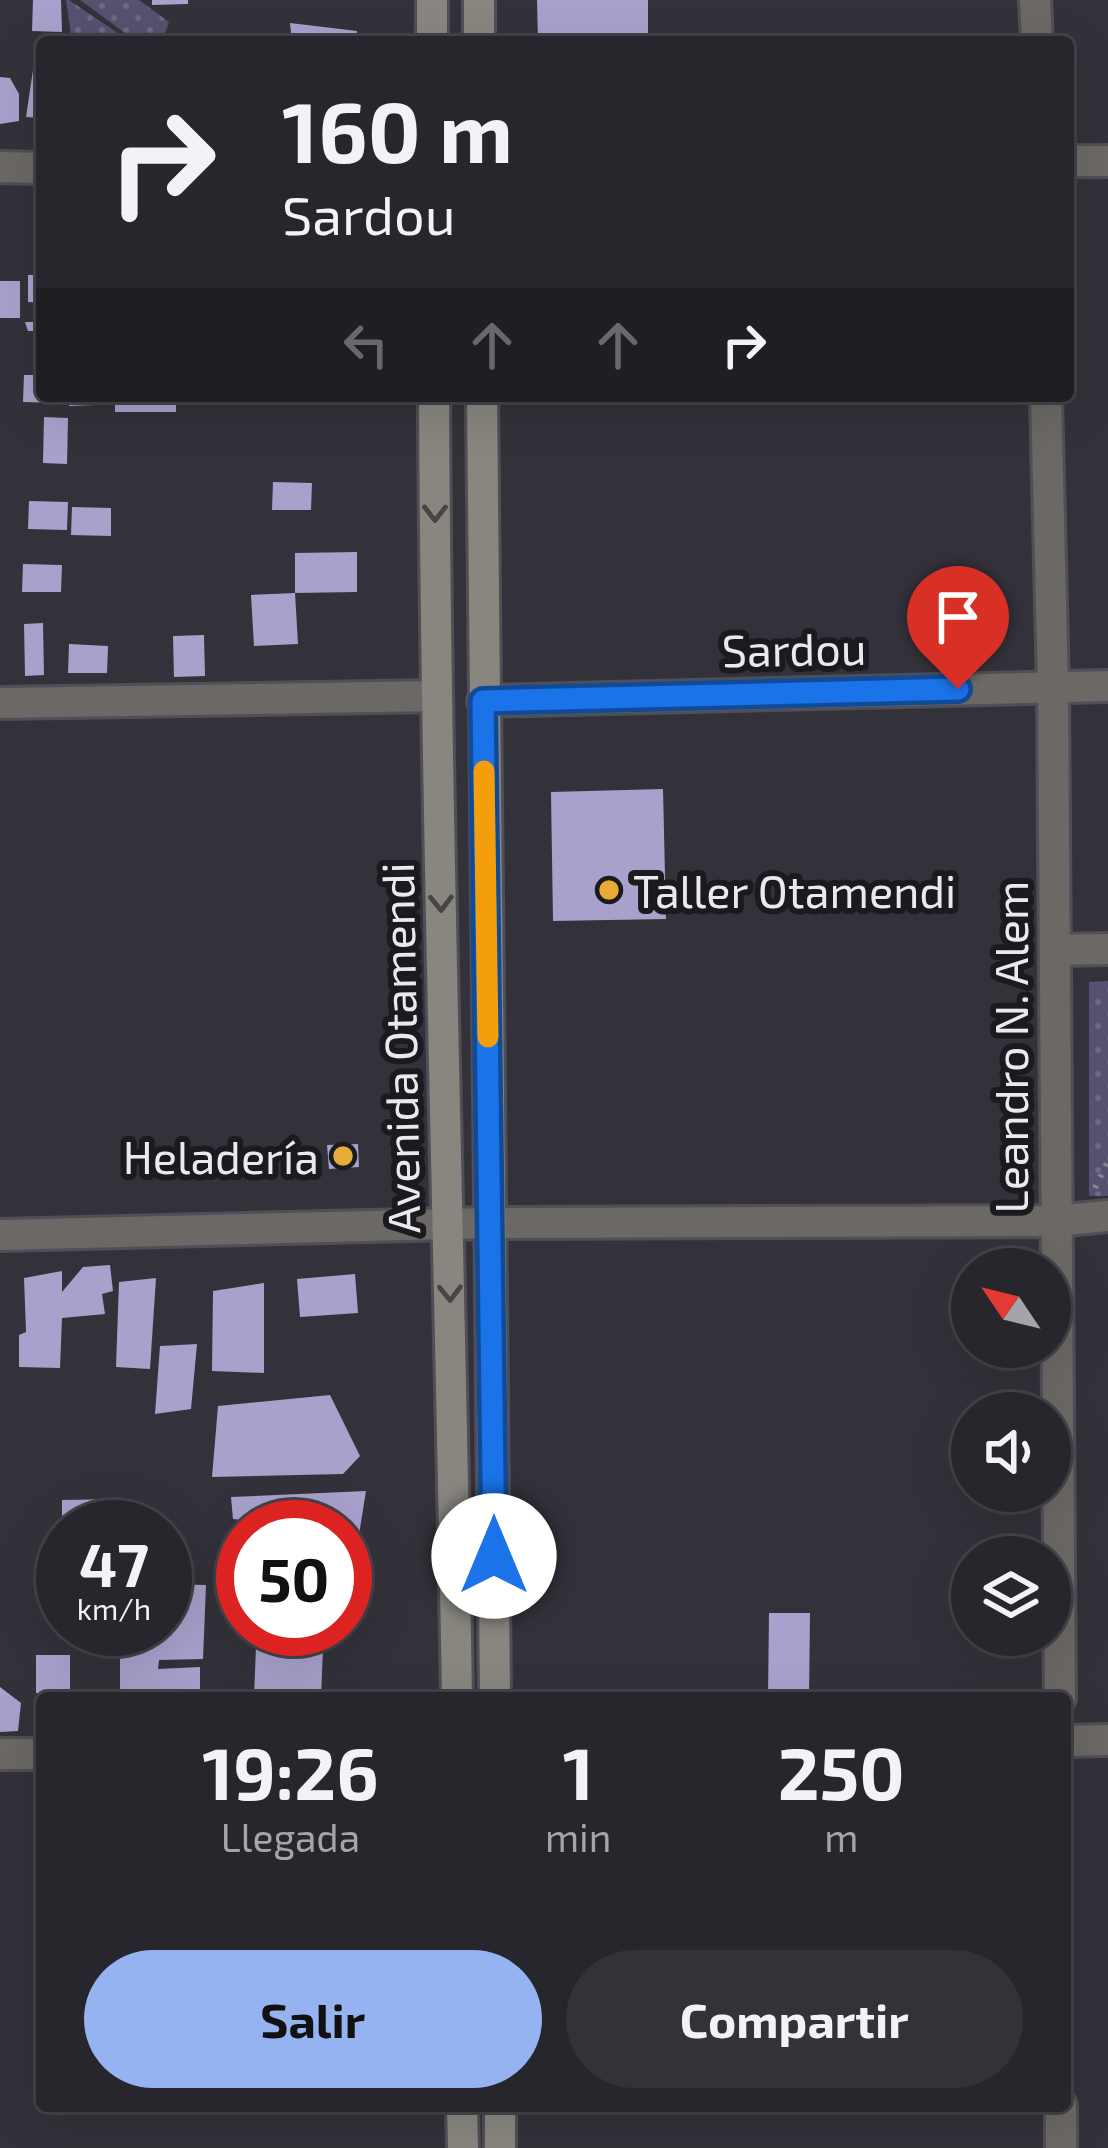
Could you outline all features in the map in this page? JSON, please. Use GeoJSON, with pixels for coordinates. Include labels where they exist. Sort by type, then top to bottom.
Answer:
{"type":"FeatureCollection","features":[{"type":"Feature","properties":{"kind":"main road"},"geometry":{"type":"LineString","coordinates":[[431,0],[432,36]]}},
{"type":"Feature","properties":{"kind":"main road"},"geometry":{"type":"LineString","coordinates":[[479,0],[479,36]]}},
{"type":"Feature","properties":{"kind":"main road","name":"Avenida Otamendi"},"geometry":{"type":"LineString","coordinates":[[434,402],[457,1692]]}},
{"type":"Feature","properties":{"kind":"main road","name":"Avenida Otamendi"},"geometry":{"type":"LineString","coordinates":[[482,402],[495,1692]]}},
{"type":"Feature","properties":{"kind":"main road"},"geometry":{"type":"LineString","coordinates":[[462,2112],[463,2148]]}},
{"type":"Feature","properties":{"kind":"main road"},"geometry":{"type":"LineString","coordinates":[[500,2112],[500,2148]]}},
{"type":"Feature","properties":{"kind":"street"},"geometry":{"type":"LineString","coordinates":[[1035,0],[1037,36]]}},
{"type":"Feature","properties":{"kind":"street"},"geometry":{"type":"LineString","coordinates":[[1074,161],[1108,160]]}},
{"type":"Feature","properties":{"kind":"street"},"geometry":{"type":"LineString","coordinates":[[0,167],[36,167]]}},
{"type":"Feature","properties":{"kind":"street","name":"Leandro N. Alem"},"geometry":{"type":"LineString","coordinates":[[1046,402],[1053,687],[1060,1692]]}},
{"type":"Feature","properties":{"kind":"street","name":"Sardou"},"geometry":{"type":"LineString","coordinates":[[483,701],[1108,686]]}},
{"type":"Feature","properties":{"kind":"street"},"geometry":{"type":"LineString","coordinates":[[0,703],[436,696]]}},
{"type":"Feature","properties":{"kind":"street"},"geometry":{"type":"LineString","coordinates":[[1055,950],[1108,949]]}},
{"type":"Feature","properties":{"kind":"street"},"geometry":{"type":"LineString","coordinates":[[0,1235],[1108,1216]]}},
{"type":"Feature","properties":{"kind":"street"},"geometry":{"type":"LineString","coordinates":[[1071,1742],[1108,1740]]}},
{"type":"Feature","properties":{"kind":"street"},"geometry":{"type":"LineString","coordinates":[[0,1754],[36,1754]]}},
{"type":"Feature","properties":{"kind":"street"},"geometry":{"type":"LineString","coordinates":[[1061,2112],[1061,2148]]}},
{"type":"Feature","properties":{"kind":"shaded area"},"geometry":{"type":"Polygon","coordinates":[[[66,0],[122,36],[71,36],[66,0]]]}},
{"type":"Feature","properties":{"kind":"shaded area"},"geometry":{"type":"Polygon","coordinates":[[[80,0],[139,0],[169,22],[164,36],[129,36],[80,0]]]}},
{"type":"Feature","properties":{"kind":"shaded area"},"geometry":{"type":"Polygon","coordinates":[[[1108,981],[1108,1196],[1089,1196],[1089,982],[1108,981]]]}},
{"type":"Feature","properties":{"kind":"building"},"geometry":{"type":"Polygon","coordinates":[[[33,0],[61,0],[62,32],[32,31],[33,0]]]}},
{"type":"Feature","properties":{"kind":"building"},"geometry":{"type":"Polygon","coordinates":[[[152,0],[188,0],[188,4],[152,5],[152,0]]]}},
{"type":"Feature","properties":{"kind":"building"},"geometry":{"type":"Polygon","coordinates":[[[537,0],[648,0],[648,36],[538,36],[537,0]]]}},
{"type":"Feature","properties":{"kind":"building"},"geometry":{"type":"Polygon","coordinates":[[[290,23],[357,31],[357,36],[291,36],[290,23]]]}},
{"type":"Feature","properties":{"kind":"building"},"geometry":{"type":"Polygon","coordinates":[[[36,70],[36,118],[26,117],[36,70]]]}},
{"type":"Feature","properties":{"kind":"building"},"geometry":{"type":"Polygon","coordinates":[[[0,77],[10,78],[19,94],[19,121],[0,124],[0,77]]]}},
{"type":"Feature","properties":{"kind":"building"},"geometry":{"type":"Polygon","coordinates":[[[28,275],[36,275],[36,303],[28,302],[28,275]]]}},
{"type":"Feature","properties":{"kind":"building"},"geometry":{"type":"Polygon","coordinates":[[[0,281],[20,281],[20,318],[0,318],[0,281]]]}},
{"type":"Feature","properties":{"kind":"building"},"geometry":{"type":"Polygon","coordinates":[[[24,375],[36,375],[36,402],[63,403],[23,402],[24,375]]]}},
{"type":"Feature","properties":{"kind":"building"},"geometry":{"type":"Polygon","coordinates":[[[115,402],[176,402],[176,412],[115,412],[115,402]]]}},
{"type":"Feature","properties":{"kind":"building"},"geometry":{"type":"Polygon","coordinates":[[[44,417],[68,418],[67,464],[43,463],[44,417]]]}},
{"type":"Feature","properties":{"kind":"building"},"geometry":{"type":"Polygon","coordinates":[[[273,482],[312,483],[311,510],[272,510],[273,482]]]}},
{"type":"Feature","properties":{"kind":"building"},"geometry":{"type":"Polygon","coordinates":[[[29,501],[68,502],[67,530],[28,529],[29,501]]]}},
{"type":"Feature","properties":{"kind":"building"},"geometry":{"type":"Polygon","coordinates":[[[72,507],[111,508],[111,536],[71,535],[72,507]]]}},
{"type":"Feature","properties":{"kind":"building"},"geometry":{"type":"Polygon","coordinates":[[[357,552],[357,592],[295,593],[295,553],[357,552]]]}},
{"type":"Feature","properties":{"kind":"building"},"geometry":{"type":"Polygon","coordinates":[[[23,564],[62,565],[61,592],[22,592],[23,564]]]}},
{"type":"Feature","properties":{"kind":"building"},"geometry":{"type":"Polygon","coordinates":[[[295,593],[298,644],[254,646],[251,595],[295,593]]]}},
{"type":"Feature","properties":{"kind":"building"},"geometry":{"type":"Polygon","coordinates":[[[43,623],[44,675],[25,676],[24,624],[43,623]]]}},
{"type":"Feature","properties":{"kind":"building"},"geometry":{"type":"Polygon","coordinates":[[[204,635],[205,676],[174,677],[173,636],[204,635]]]}},
{"type":"Feature","properties":{"kind":"building"},"geometry":{"type":"Polygon","coordinates":[[[69,644],[108,646],[107,673],[68,673],[69,644]]]}},
{"type":"Feature","properties":{"kind":"building"},"geometry":{"type":"Polygon","coordinates":[[[663,789],[666,919],[553,921],[551,792],[663,789]]]}},
{"type":"Feature","properties":{"kind":"building","name":"Heladería"},"geometry":{"type":"Polygon","coordinates":[[[358,1144],[359,1167],[329,1169],[327,1145],[358,1144]]]}},
{"type":"Feature","properties":{"kind":"building"},"geometry":{"type":"Polygon","coordinates":[[[110,1265],[113,1291],[102,1294],[105,1314],[62,1318],[60,1368],[19,1367],[19,1335],[26,1332],[24,1278],[62,1271],[62,1292],[83,1267],[110,1265]]]}},
{"type":"Feature","properties":{"kind":"building"},"geometry":{"type":"Polygon","coordinates":[[[355,1274],[358,1313],[300,1317],[297,1279],[355,1274]]]}},
{"type":"Feature","properties":{"kind":"building"},"geometry":{"type":"Polygon","coordinates":[[[156,1278],[150,1369],[116,1367],[119,1282],[156,1278]]]}},
{"type":"Feature","properties":{"kind":"building"},"geometry":{"type":"Polygon","coordinates":[[[264,1283],[264,1373],[212,1371],[213,1291],[264,1283]]]}},
{"type":"Feature","properties":{"kind":"building"},"geometry":{"type":"Polygon","coordinates":[[[197,1344],[191,1409],[155,1414],[160,1346],[197,1344]]]}},
{"type":"Feature","properties":{"kind":"building"},"geometry":{"type":"Polygon","coordinates":[[[330,1395],[360,1456],[343,1474],[212,1477],[218,1406],[330,1395]]]}},
{"type":"Feature","properties":{"kind":"building"},"geometry":{"type":"Polygon","coordinates":[[[366,1491],[365,1500],[231,1497],[366,1491]]]}},
{"type":"Feature","properties":{"kind":"building"},"geometry":{"type":"Polygon","coordinates":[[[192,1585],[206,1585],[203,1659],[159,1660],[158,1669],[200,1667],[200,1692],[120,1692],[120,1656],[192,1656],[192,1585]]]}},
{"type":"Feature","properties":{"kind":"building"},"geometry":{"type":"Polygon","coordinates":[[[769,1613],[810,1613],[809,1692],[768,1692],[769,1613]]]}},
{"type":"Feature","properties":{"kind":"building"},"geometry":{"type":"Polygon","coordinates":[[[36,1656],[70,1656],[70,1692],[36,1692],[36,1656]]]}},
{"type":"Feature","properties":{"kind":"building"},"geometry":{"type":"Polygon","coordinates":[[[256,1656],[323,1656],[321,1692],[254,1692],[256,1656]]]}},
{"type":"Feature","properties":{"kind":"building"},"geometry":{"type":"Polygon","coordinates":[[[0,1687],[21,1703],[18,1731],[0,1732],[0,1687]]]}},
{"type":"Feature","properties":{"kind":"slow traffic"},"geometry":{"type":"LineString","coordinates":[[484,771],[488,1037]]}},
{"type":"Feature","properties":{"kind":"place","name":"Taller Otamendi"},"geometry":{"type":"Point","coordinates":[609,890]}},
{"type":"Feature","properties":{"kind":"place","name":"Heladería"},"geometry":{"type":"Point","coordinates":[343,1156]}},
{"type":"Feature","properties":{"kind":"route"},"geometry":{"type":"LineString","coordinates":[[494,1556],[483,701],[958,689]]}}]}
